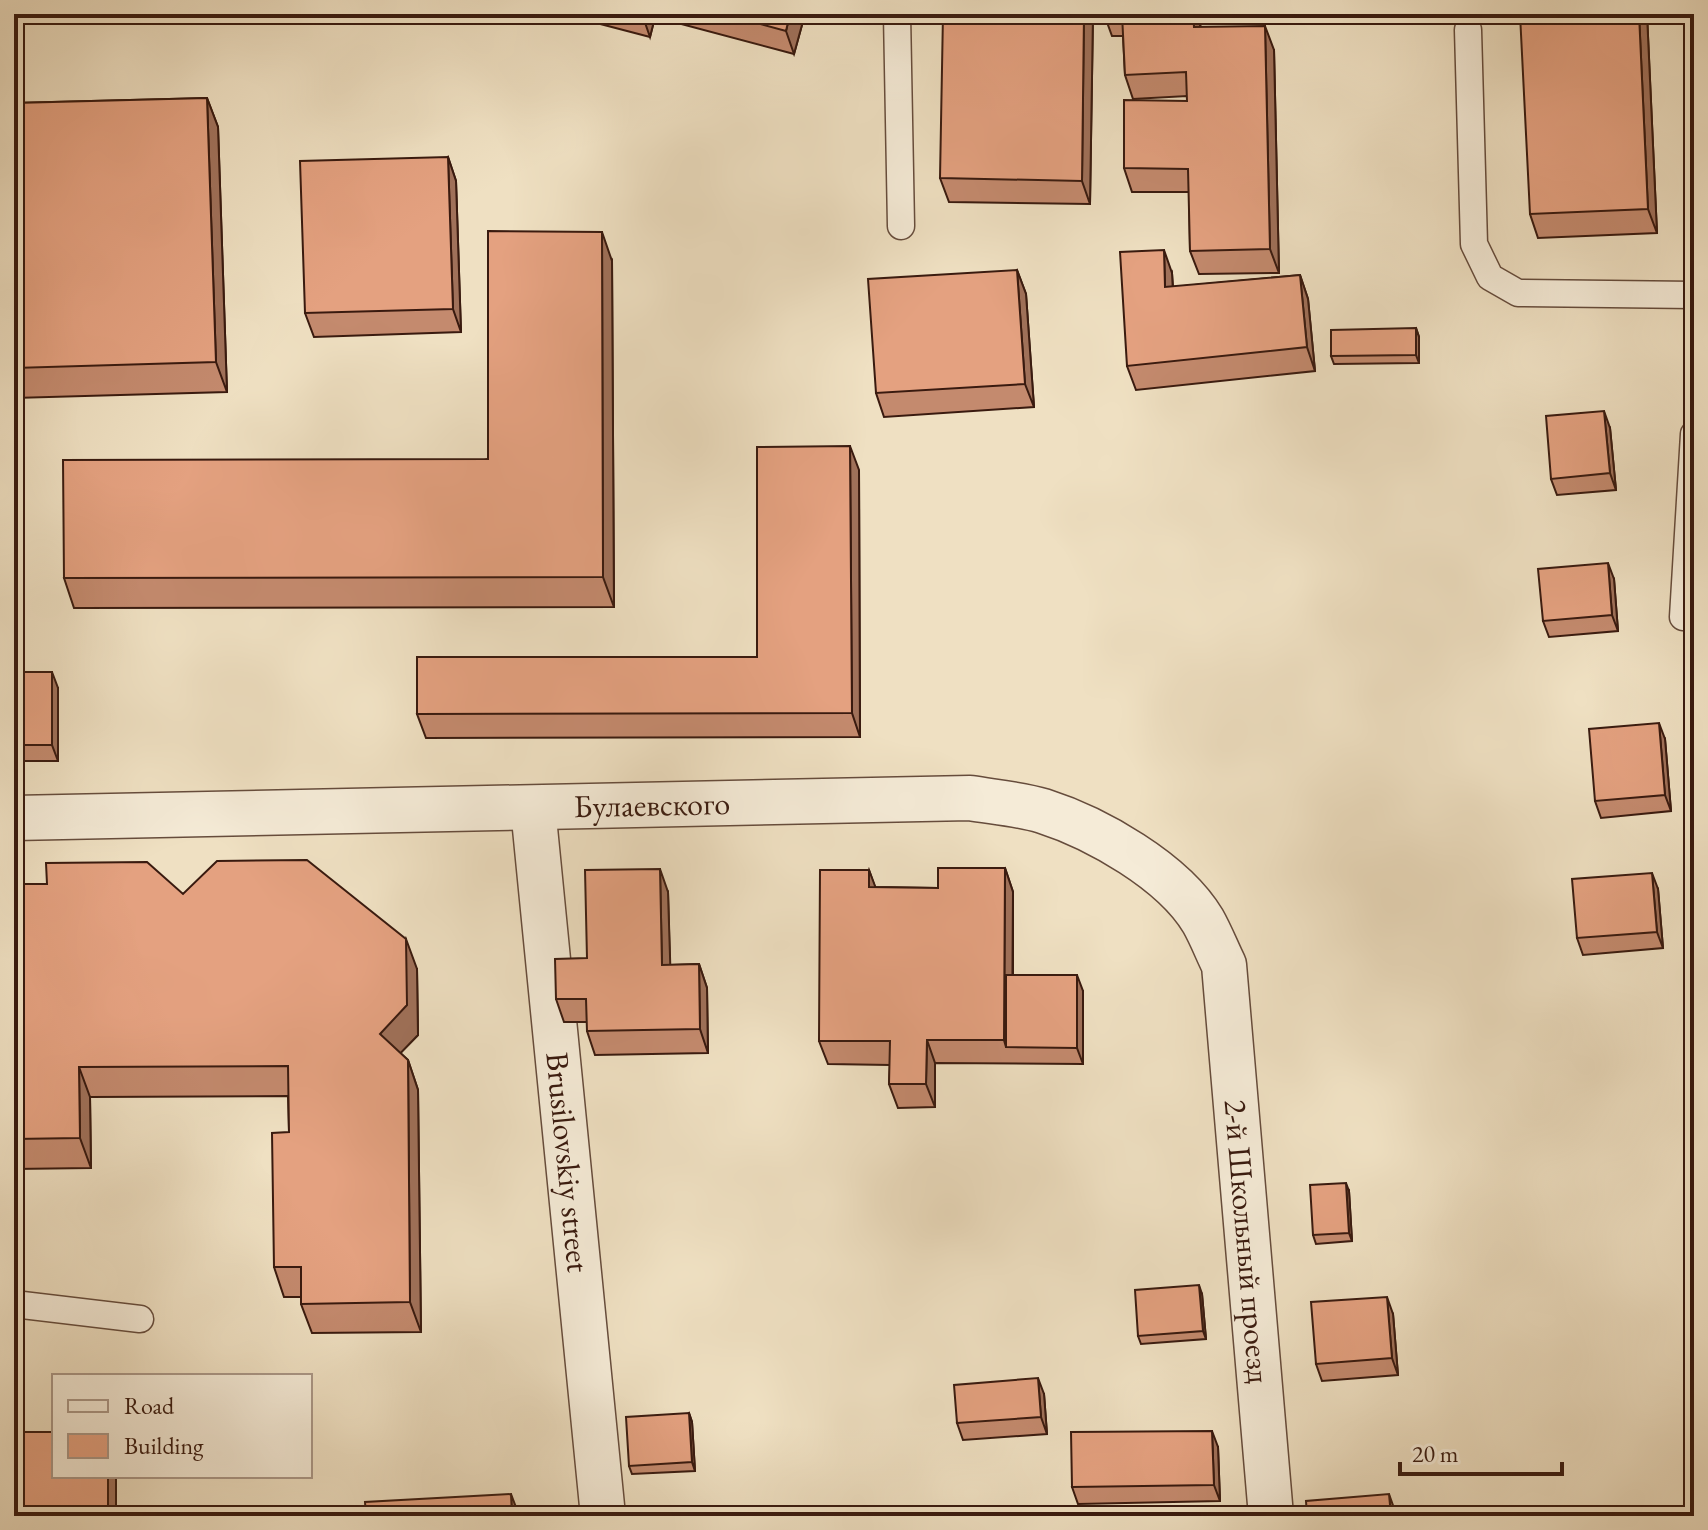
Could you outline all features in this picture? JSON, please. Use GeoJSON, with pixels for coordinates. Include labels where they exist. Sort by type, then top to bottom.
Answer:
{"type":"FeatureCollection","features":[{"type":"Feature","properties":{"kind":"street","name":"Булаевского"},"geometry":{"type":"LineString","coordinates":[[14,818],[970,798],[1040,810],[1086,827],[1123,850],[1180,893],[1202,919],[1224,965]]}},
{"type":"Feature","properties":{"kind":"street","name":"Brusilovskiy street"},"geometry":{"type":"LineString","coordinates":[[533,808],[603,1516]]}},
{"type":"Feature","properties":{"kind":"street","name":"2-й Школьный проезд"},"geometry":{"type":"LineString","coordinates":[[1224,965],[1271,1516]]}},
{"type":"Feature","properties":{"kind":"lane"},"geometry":{"type":"LineString","coordinates":[[897,14],[901,226]]}},
{"type":"Feature","properties":{"kind":"lane"},"geometry":{"type":"LineString","coordinates":[[1468,30],[1474,244],[1490,277],[1518,293],[1694,295]]}},
{"type":"Feature","properties":{"kind":"lane"},"geometry":{"type":"LineString","coordinates":[[1683,617],[1694,434]]}},
{"type":"Feature","properties":{"kind":"lane"},"geometry":{"type":"LineString","coordinates":[[14,1304],[140,1319]]}},
{"type":"Feature","properties":{"kind":"building"},"geometry":{"type":"Polygon","coordinates":[[[723,14],[790,14],[786,31],[723,14]]]}},
{"type":"Feature","properties":{"kind":"building"},"geometry":{"type":"Polygon","coordinates":[[[943,14],[1084,14],[1082,181],[940,178],[943,14]]]}},
{"type":"Feature","properties":{"kind":"building"},"geometry":{"type":"Polygon","coordinates":[[[1122,14],[1193,14],[1194,27],[1265,26],[1270,249],[1190,251],[1188,169],[1124,168],[1124,100],[1187,101],[1186,72],[1125,75],[1122,14]]]}},
{"type":"Feature","properties":{"kind":"building"},"geometry":{"type":"Polygon","coordinates":[[[1520,14],[1639,14],[1648,209],[1530,214],[1520,14]]]}},
{"type":"Feature","properties":{"kind":"building"},"geometry":{"type":"Polygon","coordinates":[[[207,98],[216,362],[14,368],[14,103],[207,98]]]}},
{"type":"Feature","properties":{"kind":"building"},"geometry":{"type":"Polygon","coordinates":[[[448,157],[453,309],[305,313],[300,161],[448,157]]]}},
{"type":"Feature","properties":{"kind":"building"},"geometry":{"type":"Polygon","coordinates":[[[488,231],[602,232],[603,577],[64,578],[63,460],[488,459],[488,231]]]}},
{"type":"Feature","properties":{"kind":"building"},"geometry":{"type":"Polygon","coordinates":[[[1164,250],[1165,287],[1300,275],[1307,347],[1127,366],[1120,252],[1164,250]]]}},
{"type":"Feature","properties":{"kind":"building"},"geometry":{"type":"Polygon","coordinates":[[[1017,270],[1025,384],[876,393],[868,279],[1017,270]]]}},
{"type":"Feature","properties":{"kind":"building"},"geometry":{"type":"Polygon","coordinates":[[[1416,328],[1416,355],[1331,356],[1331,330],[1416,328]]]}},
{"type":"Feature","properties":{"kind":"building"},"geometry":{"type":"Polygon","coordinates":[[[1604,411],[1610,473],[1551,479],[1546,416],[1604,411]]]}},
{"type":"Feature","properties":{"kind":"building"},"geometry":{"type":"Polygon","coordinates":[[[850,446],[852,713],[417,714],[417,657],[757,657],[757,447],[850,446]]]}},
{"type":"Feature","properties":{"kind":"building"},"geometry":{"type":"Polygon","coordinates":[[[1608,563],[1612,615],[1543,621],[1538,569],[1608,563]]]}},
{"type":"Feature","properties":{"kind":"building"},"geometry":{"type":"Polygon","coordinates":[[[14,672],[52,672],[52,745],[14,745],[14,672]]]}},
{"type":"Feature","properties":{"kind":"building"},"geometry":{"type":"Polygon","coordinates":[[[1659,723],[1665,795],[1595,801],[1589,729],[1659,723]]]}},
{"type":"Feature","properties":{"kind":"building"},"geometry":{"type":"Polygon","coordinates":[[[307,860],[406,939],[407,1005],[380,1034],[408,1060],[410,1302],[301,1304],[301,1267],[274,1267],[272,1133],[289,1132],[288,1066],[79,1067],[80,1138],[14,1139],[14,884],[47,884],[46,863],[147,862],[183,894],[217,861],[307,860]]]}},
{"type":"Feature","properties":{"kind":"building"},"geometry":{"type":"Polygon","coordinates":[[[938,868],[1005,868],[1004,1040],[927,1040],[926,1084],[889,1084],[890,1041],[819,1041],[820,870],[869,870],[869,887],[938,888],[938,868]]]}},
{"type":"Feature","properties":{"kind":"building"},"geometry":{"type":"Polygon","coordinates":[[[660,869],[662,965],[699,964],[700,1029],[587,1031],[586,999],[556,999],[555,959],[587,958],[585,870],[660,869]]]}},
{"type":"Feature","properties":{"kind":"building"},"geometry":{"type":"Polygon","coordinates":[[[1652,873],[1657,932],[1577,938],[1572,879],[1652,873]]]}},
{"type":"Feature","properties":{"kind":"building"},"geometry":{"type":"Polygon","coordinates":[[[1006,975],[1077,975],[1077,1048],[1006,1047],[1006,975]]]}},
{"type":"Feature","properties":{"kind":"building"},"geometry":{"type":"Polygon","coordinates":[[[1346,1183],[1349,1233],[1313,1235],[1310,1185],[1346,1183]]]}},
{"type":"Feature","properties":{"kind":"building"},"geometry":{"type":"Polygon","coordinates":[[[1199,1285],[1203,1331],[1138,1336],[1135,1290],[1199,1285]]]}},
{"type":"Feature","properties":{"kind":"building"},"geometry":{"type":"Polygon","coordinates":[[[1387,1297],[1392,1358],[1316,1364],[1311,1302],[1387,1297]]]}},
{"type":"Feature","properties":{"kind":"building"},"geometry":{"type":"Polygon","coordinates":[[[1038,1378],[1041,1417],[957,1423],[954,1385],[1038,1378]]]}},
{"type":"Feature","properties":{"kind":"building"},"geometry":{"type":"Polygon","coordinates":[[[689,1413],[692,1462],[629,1466],[626,1417],[689,1413]]]}},
{"type":"Feature","properties":{"kind":"building"},"geometry":{"type":"Polygon","coordinates":[[[1212,1431],[1214,1485],[1072,1487],[1071,1432],[1212,1431]]]}},
{"type":"Feature","properties":{"kind":"building"},"geometry":{"type":"Polygon","coordinates":[[[14,1432],[52,1432],[52,1478],[108,1478],[108,1516],[14,1516],[14,1432]]]}},
{"type":"Feature","properties":{"kind":"building"},"geometry":{"type":"Polygon","coordinates":[[[511,1494],[512,1516],[366,1516],[365,1502],[511,1494]]]}},
{"type":"Feature","properties":{"kind":"building"},"geometry":{"type":"Polygon","coordinates":[[[1389,1494],[1391,1516],[1307,1516],[1306,1501],[1389,1494]]]}}]}
